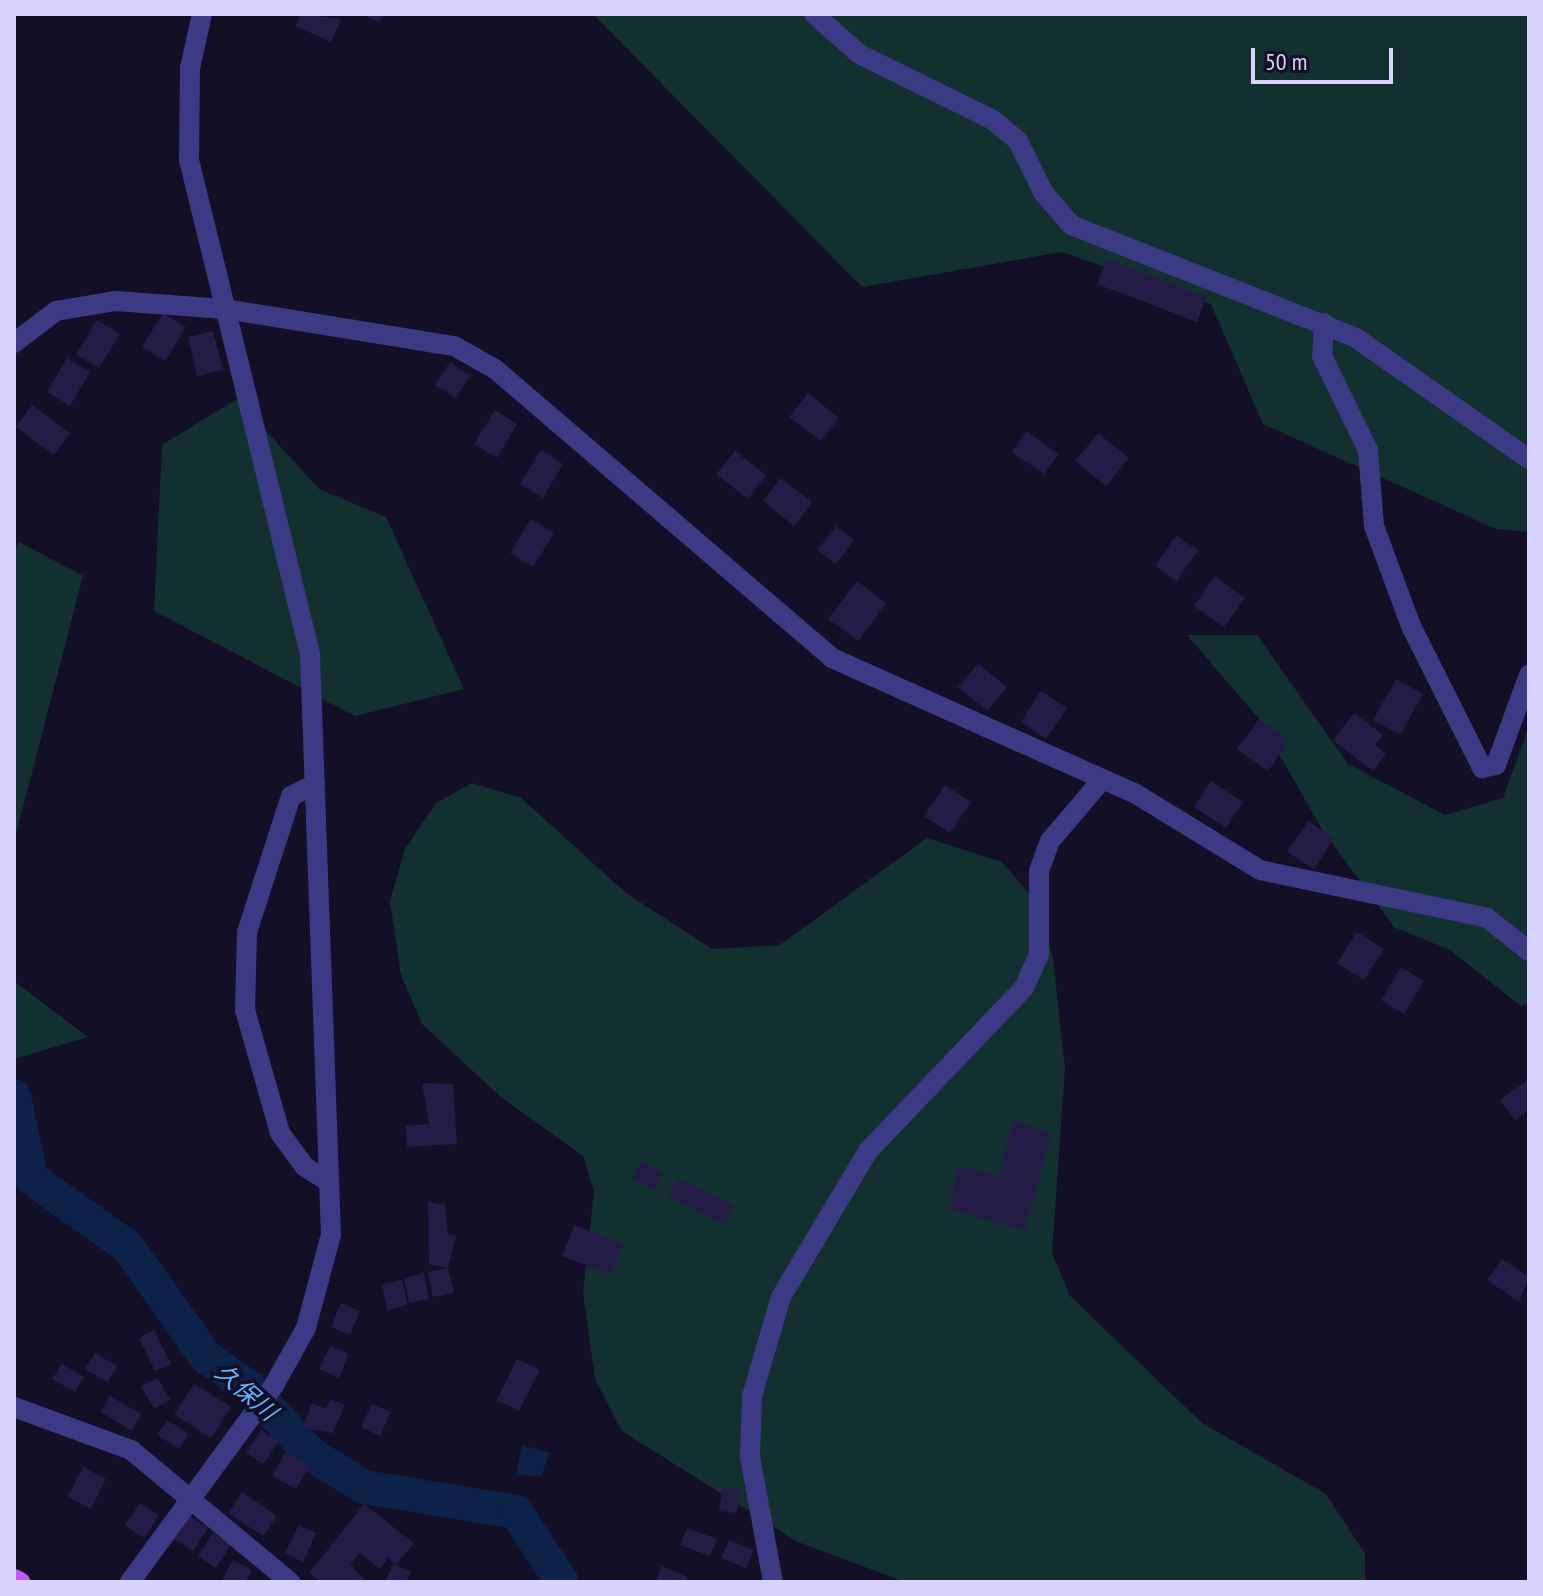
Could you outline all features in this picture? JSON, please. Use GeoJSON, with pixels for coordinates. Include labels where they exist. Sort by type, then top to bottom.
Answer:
{"type":"FeatureCollection","features":[{"type":"Feature","properties":{"kind":"main road"},"geometry":{"type":"LineString","coordinates":[[14,1579],[20,1582]]}},
{"type":"Feature","properties":{"kind":"street"},"geometry":{"type":"LineString","coordinates":[[130,1582],[274,1385],[321,1284],[331,1235],[315,784],[301,594],[189,160],[190,68],[202,14]]}},
{"type":"Feature","properties":{"kind":"street"},"geometry":{"type":"LineString","coordinates":[[814,14],[859,54],[993,120],[1018,141],[1043,192],[1071,225],[1324,323],[1529,459]]}},
{"type":"Feature","properties":{"kind":"street"},"geometry":{"type":"LineString","coordinates":[[14,343],[56,311],[101,304],[225,309],[454,346],[495,369],[832,658],[1102,780],[1260,870],[1487,918],[1529,951]]}},
{"type":"Feature","properties":{"kind":"street"},"geometry":{"type":"LineString","coordinates":[[1324,323],[1322,356],[1368,450],[1374,526],[1411,626],[1482,768],[1496,765],[1529,675]]}},
{"type":"Feature","properties":{"kind":"street"},"geometry":{"type":"LineString","coordinates":[[773,1582],[750,1457],[752,1396],[781,1297],[868,1151],[1024,988],[1039,955],[1039,871],[1050,841],[1102,780]]}},
{"type":"Feature","properties":{"kind":"street"},"geometry":{"type":"LineString","coordinates":[[315,784],[291,796],[247,932],[245,1010],[280,1133],[305,1167],[329,1182]]}},
{"type":"Feature","properties":{"kind":"street"},"geometry":{"type":"LineString","coordinates":[[14,1407],[131,1450],[191,1496],[290,1582]]}},
{"type":"Feature","properties":{"kind":"green space"},"geometry":{"type":"Polygon","coordinates":[[[593,14],[1529,14],[1529,532],[1496,529],[1263,424],[1211,304],[1062,252],[862,287],[593,14]]]}},
{"type":"Feature","properties":{"kind":"green space"},"geometry":{"type":"Polygon","coordinates":[[[237,399],[319,489],[386,517],[464,689],[355,716],[154,611],[162,445],[237,399]]]}},
{"type":"Feature","properties":{"kind":"green space"},"geometry":{"type":"Polygon","coordinates":[[[19,542],[83,576],[14,842],[14,554],[19,542]]]}},
{"type":"Feature","properties":{"kind":"green space"},"geometry":{"type":"Polygon","coordinates":[[[1187,635],[1257,635],[1348,764],[1445,815],[1503,798],[1529,726],[1529,1003],[1521,1006],[1450,950],[1394,927],[1323,831],[1259,719],[1187,635]]]}},
{"type":"Feature","properties":{"kind":"green space"},"geometry":{"type":"Polygon","coordinates":[[[472,783],[521,798],[626,893],[712,949],[780,945],[927,838],[1002,862],[1035,900],[1053,958],[1065,1068],[1052,1253],[1070,1296],[1202,1423],[1326,1494],[1365,1554],[1365,1582],[905,1582],[798,1542],[622,1431],[595,1379],[583,1292],[594,1192],[583,1156],[501,1097],[422,1024],[401,975],[390,901],[405,849],[436,803],[472,783]]]}},
{"type":"Feature","properties":{"kind":"green space"},"geometry":{"type":"Polygon","coordinates":[[[14,981],[88,1037],[14,1059],[14,981]]]}},
{"type":"Feature","properties":{"kind":"water"},"geometry":{"type":"Polygon","coordinates":[[[522,1445],[550,1453],[541,1476],[516,1475],[522,1445]]]}},
{"type":"Feature","properties":{"kind":"building"},"geometry":{"type":"Polygon","coordinates":[[[301,14],[341,19],[331,42],[295,26],[301,14]]]}},
{"type":"Feature","properties":{"kind":"building"},"geometry":{"type":"Polygon","coordinates":[[[361,14],[383,14],[379,22],[361,14]]]}},
{"type":"Feature","properties":{"kind":"building"},"geometry":{"type":"Polygon","coordinates":[[[1107,259],[1206,297],[1197,322],[1097,284],[1107,259]]]}},
{"type":"Feature","properties":{"kind":"building"},"geometry":{"type":"Polygon","coordinates":[[[163,313],[186,327],[165,361],[142,347],[163,313]]]}},
{"type":"Feature","properties":{"kind":"building"},"geometry":{"type":"Polygon","coordinates":[[[97,320],[120,334],[99,368],[76,354],[97,320]]]}},
{"type":"Feature","properties":{"kind":"building"},"geometry":{"type":"Polygon","coordinates":[[[213,331],[223,370],[197,376],[188,337],[213,331]]]}},
{"type":"Feature","properties":{"kind":"building"},"geometry":{"type":"Polygon","coordinates":[[[67,358],[90,372],[70,406],[47,392],[67,358]]]}},
{"type":"Feature","properties":{"kind":"building"},"geometry":{"type":"Polygon","coordinates":[[[450,362],[470,376],[456,398],[435,385],[450,362]]]}},
{"type":"Feature","properties":{"kind":"building"},"geometry":{"type":"Polygon","coordinates":[[[808,393],[839,418],[821,441],[789,417],[808,393]]]}},
{"type":"Feature","properties":{"kind":"building"},"geometry":{"type":"Polygon","coordinates":[[[32,405],[70,433],[54,455],[16,427],[32,405]]]}},
{"type":"Feature","properties":{"kind":"building"},"geometry":{"type":"Polygon","coordinates":[[[495,410],[517,424],[497,458],[474,444],[495,410]]]}},
{"type":"Feature","properties":{"kind":"building"},"geometry":{"type":"Polygon","coordinates":[[[1026,431],[1059,454],[1044,474],[1012,452],[1026,431]]]}},
{"type":"Feature","properties":{"kind":"building"},"geometry":{"type":"Polygon","coordinates":[[[1098,433],[1129,458],[1106,486],[1075,461],[1098,433]]]}},
{"type":"Feature","properties":{"kind":"building"},"geometry":{"type":"Polygon","coordinates":[[[541,450],[563,464],[543,498],[520,484],[541,450]]]}},
{"type":"Feature","properties":{"kind":"building"},"geometry":{"type":"Polygon","coordinates":[[[735,451],[766,475],[748,499],[716,474],[735,451]]]}},
{"type":"Feature","properties":{"kind":"building"},"geometry":{"type":"Polygon","coordinates":[[[781,478],[812,502],[794,526],[763,501],[781,478]]]}},
{"type":"Feature","properties":{"kind":"building"},"geometry":{"type":"Polygon","coordinates":[[[531,519],[554,533],[533,567],[510,553],[531,519]]]}},
{"type":"Feature","properties":{"kind":"building"},"geometry":{"type":"Polygon","coordinates":[[[836,526],[854,540],[836,564],[817,550],[836,526]]]}},
{"type":"Feature","properties":{"kind":"building"},"geometry":{"type":"Polygon","coordinates":[[[1176,535],[1198,550],[1177,581],[1155,566],[1176,535]]]}},
{"type":"Feature","properties":{"kind":"building"},"geometry":{"type":"Polygon","coordinates":[[[1215,576],[1245,598],[1224,627],[1194,606],[1215,576]]]}},
{"type":"Feature","properties":{"kind":"building"},"geometry":{"type":"Polygon","coordinates":[[[857,581],[886,603],[858,641],[828,619],[857,581]]]}},
{"type":"Feature","properties":{"kind":"building"},"geometry":{"type":"Polygon","coordinates":[[[978,664],[1007,687],[987,711],[958,687],[978,664]]]}},
{"type":"Feature","properties":{"kind":"building"},"geometry":{"type":"Polygon","coordinates":[[[1396,679],[1423,694],[1400,735],[1373,720],[1396,679]]]}},
{"type":"Feature","properties":{"kind":"building"},"geometry":{"type":"Polygon","coordinates":[[[1041,691],[1067,708],[1046,739],[1021,722],[1041,691]]]}},
{"type":"Feature","properties":{"kind":"building"},"geometry":{"type":"Polygon","coordinates":[[[1354,713],[1383,735],[1375,745],[1386,754],[1373,771],[1333,740],[1354,713]]]}},
{"type":"Feature","properties":{"kind":"building"},"geometry":{"type":"Polygon","coordinates":[[[1259,719],[1289,741],[1268,771],[1237,749],[1259,719]]]}},
{"type":"Feature","properties":{"kind":"building"},"geometry":{"type":"Polygon","coordinates":[[[1211,781],[1243,802],[1226,828],[1194,807],[1211,781]]]}},
{"type":"Feature","properties":{"kind":"building"},"geometry":{"type":"Polygon","coordinates":[[[945,785],[971,802],[950,833],[924,816],[945,785]]]}},
{"type":"Feature","properties":{"kind":"building"},"geometry":{"type":"Polygon","coordinates":[[[1308,821],[1334,838],[1314,869],[1287,852],[1308,821]]]}},
{"type":"Feature","properties":{"kind":"building"},"geometry":{"type":"Polygon","coordinates":[[[1357,932],[1384,949],[1364,980],[1337,963],[1357,932]]]}},
{"type":"Feature","properties":{"kind":"building"},"geometry":{"type":"Polygon","coordinates":[[[1401,967],[1424,981],[1404,1014],[1381,1000],[1401,967]]]}},
{"type":"Feature","properties":{"kind":"building"},"geometry":{"type":"Polygon","coordinates":[[[1528,1080],[1529,1110],[1515,1120],[1500,1100],[1528,1080]]]}},
{"type":"Feature","properties":{"kind":"building"},"geometry":{"type":"Polygon","coordinates":[[[422,1083],[453,1084],[457,1144],[407,1147],[406,1126],[429,1124],[422,1083]]]}},
{"type":"Feature","properties":{"kind":"building"},"geometry":{"type":"Polygon","coordinates":[[[1013,1120],[1051,1133],[1025,1231],[950,1209],[958,1166],[998,1176],[1013,1120]]]}},
{"type":"Feature","properties":{"kind":"building"},"geometry":{"type":"Polygon","coordinates":[[[641,1161],[663,1173],[654,1190],[632,1179],[641,1161]]]}},
{"type":"Feature","properties":{"kind":"building"},"geometry":{"type":"Polygon","coordinates":[[[678,1178],[733,1205],[724,1224],[669,1197],[678,1178]]]}},
{"type":"Feature","properties":{"kind":"building"},"geometry":{"type":"Polygon","coordinates":[[[428,1202],[445,1205],[448,1234],[456,1236],[448,1268],[454,1293],[433,1297],[428,1272],[447,1268],[429,1264],[428,1202]]]}},
{"type":"Feature","properties":{"kind":"building"},"geometry":{"type":"Polygon","coordinates":[[[574,1225],[623,1244],[611,1275],[562,1256],[574,1225]]]}},
{"type":"Feature","properties":{"kind":"building"},"geometry":{"type":"Polygon","coordinates":[[[1502,1259],[1529,1277],[1519,1302],[1487,1280],[1502,1259]]]}},
{"type":"Feature","properties":{"kind":"building"},"geometry":{"type":"Polygon","coordinates":[[[424,1273],[429,1299],[409,1303],[404,1278],[424,1273]]]}},
{"type":"Feature","properties":{"kind":"building"},"geometry":{"type":"Polygon","coordinates":[[[402,1280],[408,1305],[387,1310],[382,1284],[402,1280]]]}},
{"type":"Feature","properties":{"kind":"building"},"geometry":{"type":"Polygon","coordinates":[[[341,1303],[360,1311],[350,1335],[331,1327],[341,1303]]]}},
{"type":"Feature","properties":{"kind":"building"},"geometry":{"type":"Polygon","coordinates":[[[154,1330],[171,1364],[155,1371],[139,1338],[154,1330]]]}},
{"type":"Feature","properties":{"kind":"building"},"geometry":{"type":"Polygon","coordinates":[[[330,1346],[349,1354],[339,1378],[319,1369],[330,1346]]]}},
{"type":"Feature","properties":{"kind":"building"},"geometry":{"type":"Polygon","coordinates":[[[95,1353],[117,1366],[108,1382],[85,1369],[95,1353]]]}},
{"type":"Feature","properties":{"kind":"building"},"geometry":{"type":"Polygon","coordinates":[[[517,1359],[540,1370],[519,1411],[497,1400],[517,1359]]]}},
{"type":"Feature","properties":{"kind":"building"},"geometry":{"type":"Polygon","coordinates":[[[62,1364],[84,1377],[75,1392],[52,1379],[62,1364]]]}},
{"type":"Feature","properties":{"kind":"building"},"geometry":{"type":"Polygon","coordinates":[[[158,1378],[170,1400],[154,1409],[141,1386],[158,1378]]]}},
{"type":"Feature","properties":{"kind":"building"},"geometry":{"type":"Polygon","coordinates":[[[194,1384],[231,1407],[211,1438],[174,1414],[194,1384]]]}},
{"type":"Feature","properties":{"kind":"building"},"geometry":{"type":"Polygon","coordinates":[[[110,1396],[141,1414],[132,1431],[101,1412],[110,1396]]]}},
{"type":"Feature","properties":{"kind":"building"},"geometry":{"type":"Polygon","coordinates":[[[330,1399],[345,1405],[333,1433],[302,1428],[312,1403],[326,1409],[330,1399]]]}},
{"type":"Feature","properties":{"kind":"building"},"geometry":{"type":"Polygon","coordinates":[[[372,1404],[391,1412],[380,1436],[361,1427],[372,1404]]]}},
{"type":"Feature","properties":{"kind":"building"},"geometry":{"type":"Polygon","coordinates":[[[167,1420],[189,1434],[179,1449],[157,1435],[167,1420]]]}},
{"type":"Feature","properties":{"kind":"building"},"geometry":{"type":"Polygon","coordinates":[[[261,1430],[279,1441],[263,1464],[246,1453],[261,1430]]]}},
{"type":"Feature","properties":{"kind":"building"},"geometry":{"type":"Polygon","coordinates":[[[286,1451],[310,1465],[296,1489],[272,1476],[286,1451]]]}},
{"type":"Feature","properties":{"kind":"building"},"geometry":{"type":"Polygon","coordinates":[[[83,1467],[106,1479],[91,1509],[68,1497],[83,1467]]]}},
{"type":"Feature","properties":{"kind":"building"},"geometry":{"type":"Polygon","coordinates":[[[723,1487],[741,1490],[736,1513],[719,1511],[723,1487]]]}},
{"type":"Feature","properties":{"kind":"building"},"geometry":{"type":"Polygon","coordinates":[[[242,1492],[277,1516],[263,1536],[228,1513],[242,1492]]]}},
{"type":"Feature","properties":{"kind":"building"},"geometry":{"type":"Polygon","coordinates":[[[140,1503],[159,1515],[144,1538],[125,1525],[140,1503]]]}},
{"type":"Feature","properties":{"kind":"building"},"geometry":{"type":"Polygon","coordinates":[[[364,1504],[414,1543],[396,1565],[388,1558],[380,1569],[360,1553],[350,1565],[367,1582],[321,1582],[309,1573],[364,1504]]]}},
{"type":"Feature","properties":{"kind":"building"},"geometry":{"type":"Polygon","coordinates":[[[190,1516],[208,1528],[193,1551],[174,1539],[190,1516]]]}},
{"type":"Feature","properties":{"kind":"building"},"geometry":{"type":"Polygon","coordinates":[[[299,1525],[316,1533],[303,1562],[285,1553],[299,1525]]]}},
{"type":"Feature","properties":{"kind":"building"},"geometry":{"type":"Polygon","coordinates":[[[687,1528],[717,1539],[710,1556],[680,1545],[687,1528]]]}},
{"type":"Feature","properties":{"kind":"building"},"geometry":{"type":"Polygon","coordinates":[[[213,1533],[231,1545],[216,1568],[198,1556],[213,1533]]]}},
{"type":"Feature","properties":{"kind":"building"},"geometry":{"type":"Polygon","coordinates":[[[729,1540],[754,1550],[746,1568],[721,1558],[729,1540]]]}},
{"type":"Feature","properties":{"kind":"building"},"geometry":{"type":"Polygon","coordinates":[[[233,1560],[252,1570],[245,1582],[221,1582],[233,1560]]]}},
{"type":"Feature","properties":{"kind":"building"},"geometry":{"type":"Polygon","coordinates":[[[393,1564],[411,1572],[406,1582],[385,1582],[393,1564]]]}},
{"type":"Feature","properties":{"kind":"building"},"geometry":{"type":"Polygon","coordinates":[[[662,1566],[687,1577],[685,1582],[655,1582],[662,1566]]]}},
{"type":"Feature","properties":{"kind":"waterway","name":"久保川"},"geometry":{"type":"LineString","coordinates":[[14,1096],[31,1178],[128,1247],[206,1357],[250,1388],[312,1455],[364,1487],[516,1512],[562,1582]]}}]}
